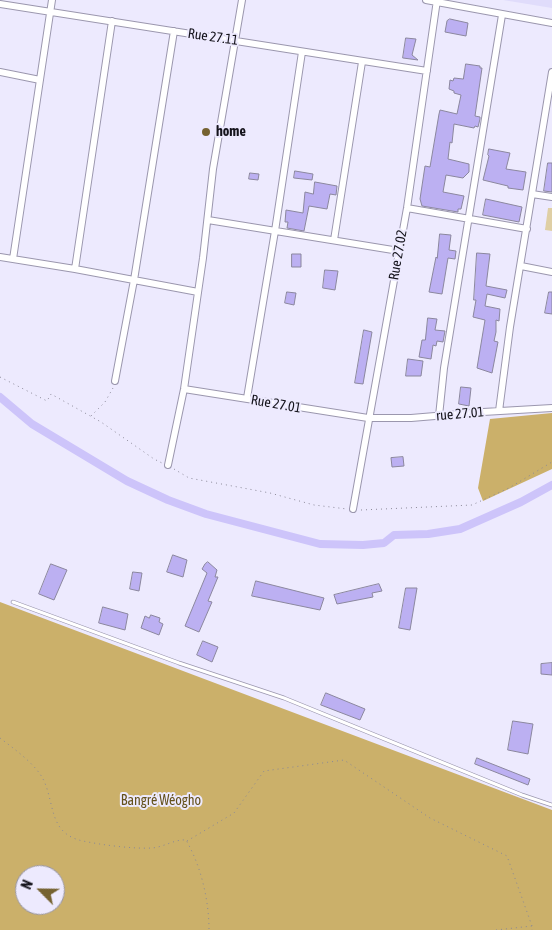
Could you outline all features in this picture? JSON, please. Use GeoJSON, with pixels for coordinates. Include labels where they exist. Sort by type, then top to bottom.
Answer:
{"type":"FeatureCollection","features":[{"type":"Feature","properties":{"kind":"street"},"geometry":{"type":"LineString","coordinates":[[13,258],[52,0]]}},
{"type":"Feature","properties":{"kind":"street"},"geometry":{"type":"LineString","coordinates":[[168,465],[184,389],[208,220],[213,169],[242,0]]}},
{"type":"Feature","properties":{"kind":"street"},"geometry":{"type":"LineString","coordinates":[[426,0],[552,23]]}},
{"type":"Feature","properties":{"kind":"street","name":"Rue 27.02"},"geometry":{"type":"LineString","coordinates":[[353,510],[407,208],[437,1]]}},
{"type":"Feature","properties":{"kind":"street","name":"Rue 27.11"},"geometry":{"type":"LineString","coordinates":[[0,4],[427,71]]}},
{"type":"Feature","properties":{"kind":"street"},"geometry":{"type":"LineString","coordinates":[[439,416],[444,368],[502,15]]}},
{"type":"Feature","properties":{"kind":"street"},"geometry":{"type":"LineString","coordinates":[[75,269],[112,21]]}},
{"type":"Feature","properties":{"kind":"street"},"geometry":{"type":"LineString","coordinates":[[115,381],[134,280],[174,31]]}},
{"type":"Feature","properties":{"kind":"street"},"geometry":{"type":"LineString","coordinates":[[247,398],[302,52]]}},
{"type":"Feature","properties":{"kind":"street"},"geometry":{"type":"LineString","coordinates":[[334,240],[362,62]]}},
{"type":"Feature","properties":{"kind":"street"},"geometry":{"type":"LineString","coordinates":[[0,72],[40,80]]}},
{"type":"Feature","properties":{"kind":"street"},"geometry":{"type":"LineString","coordinates":[[498,412],[552,72]]}},
{"type":"Feature","properties":{"kind":"street"},"geometry":{"type":"LineString","coordinates":[[532,194],[552,197]]}},
{"type":"Feature","properties":{"kind":"street"},"geometry":{"type":"LineString","coordinates":[[407,208],[527,229]]}},
{"type":"Feature","properties":{"kind":"street"},"geometry":{"type":"LineString","coordinates":[[208,220],[399,251]]}},
{"type":"Feature","properties":{"kind":"street"},"geometry":{"type":"LineString","coordinates":[[0,256],[198,292]]}},
{"type":"Feature","properties":{"kind":"street"},"geometry":{"type":"LineString","coordinates":[[521,266],[552,272]]}},
{"type":"Feature","properties":{"kind":"street","name":"Rue 27.01"},"geometry":{"type":"LineString","coordinates":[[184,389],[368,418]]}},
{"type":"Feature","properties":{"kind":"street","name":"rue 27.01"},"geometry":{"type":"LineString","coordinates":[[368,418],[392,419],[552,408]]}},
{"type":"Feature","properties":{"kind":"lane"},"geometry":{"type":"LineString","coordinates":[[13,602],[179,663],[284,698],[522,795],[552,805]]}},
{"type":"Feature","properties":{"kind":"path"},"geometry":{"type":"LineString","coordinates":[[0,377],[47,401],[52,394],[101,422],[154,459],[189,478],[270,493],[314,506],[353,510],[445,507],[472,504],[509,488],[552,462]]}},
{"type":"Feature","properties":{"kind":"path"},"geometry":{"type":"LineString","coordinates":[[90,416],[105,402],[113,389],[115,381]]}},
{"type":"Feature","properties":{"kind":"path"},"geometry":{"type":"LineString","coordinates":[[0,738],[38,771],[44,781],[55,818],[66,834],[82,841],[137,848],[158,847],[182,840],[187,841],[234,813],[264,771],[344,760],[430,818],[507,856],[532,930]]}},
{"type":"Feature","properties":{"kind":"path"},"geometry":{"type":"LineString","coordinates":[[187,841],[196,862],[206,896],[209,930]]}},
{"type":"Feature","properties":{"kind":"path"},"geometry":{"type":"LineString","coordinates":[[496,930],[532,926]]}},
{"type":"Feature","properties":{"kind":"shaded area"},"geometry":{"type":"Polygon","coordinates":[[[503,0],[552,0],[552,8],[503,0]]]}},
{"type":"Feature","properties":{"kind":"shaded area"},"geometry":{"type":"Polygon","coordinates":[[[548,208],[552,208],[552,231],[545,230],[548,208]]]}},
{"type":"Feature","properties":{"kind":"green space"},"geometry":{"type":"Polygon","coordinates":[[[552,413],[552,469],[483,501],[478,488],[490,419],[552,413]]]}},
{"type":"Feature","properties":{"kind":"green space","name":"Bangré Wéogho"},"geometry":{"type":"Polygon","coordinates":[[[0,602],[552,810],[552,930],[0,930],[0,602]]]}},
{"type":"Feature","properties":{"kind":"building"},"geometry":{"type":"Polygon","coordinates":[[[450,19],[468,23],[466,36],[445,32],[447,21],[450,19]]]}},
{"type":"Feature","properties":{"kind":"building"},"geometry":{"type":"Polygon","coordinates":[[[406,38],[416,39],[412,55],[418,60],[403,58],[406,38]]]}},
{"type":"Feature","properties":{"kind":"building"},"geometry":{"type":"Polygon","coordinates":[[[466,64],[482,68],[475,116],[480,117],[480,119],[478,127],[475,126],[474,128],[454,124],[448,159],[469,164],[469,172],[463,178],[446,175],[443,192],[464,196],[461,209],[458,209],[458,212],[422,206],[420,199],[425,166],[430,167],[440,110],[457,114],[461,95],[449,89],[450,80],[453,81],[454,78],[463,79],[466,64]]]}},
{"type":"Feature","properties":{"kind":"building"},"geometry":{"type":"Polygon","coordinates":[[[489,149],[510,153],[506,169],[526,172],[523,190],[508,188],[508,186],[483,180],[489,149]]]}},
{"type":"Feature","properties":{"kind":"building"},"geometry":{"type":"Polygon","coordinates":[[[548,163],[552,163],[552,192],[544,191],[548,163]]]}},
{"type":"Feature","properties":{"kind":"building"},"geometry":{"type":"Polygon","coordinates":[[[295,171],[313,174],[312,180],[294,178],[295,171]]]}},
{"type":"Feature","properties":{"kind":"building"},"geometry":{"type":"Polygon","coordinates":[[[250,173],[259,174],[258,180],[249,179],[250,173]]]}},
{"type":"Feature","properties":{"kind":"building"},"geometry":{"type":"Polygon","coordinates":[[[315,182],[337,186],[336,195],[330,194],[327,209],[309,206],[304,231],[287,228],[288,222],[285,222],[286,210],[303,213],[305,192],[313,194],[315,182]]]}},
{"type":"Feature","properties":{"kind":"building"},"geometry":{"type":"Polygon","coordinates":[[[486,199],[522,207],[519,222],[483,215],[486,199]]]}},
{"type":"Feature","properties":{"kind":"building"},"geometry":{"type":"Polygon","coordinates":[[[440,234],[451,235],[449,250],[456,251],[455,259],[448,258],[442,294],[429,292],[437,258],[440,234]]]}},
{"type":"Feature","properties":{"kind":"building"},"geometry":{"type":"Polygon","coordinates":[[[477,253],[490,254],[486,286],[507,290],[505,298],[487,294],[485,306],[500,309],[499,321],[496,320],[494,341],[498,342],[492,373],[477,368],[485,320],[473,317],[476,300],[474,300],[477,253]]]}},
{"type":"Feature","properties":{"kind":"building"},"geometry":{"type":"Polygon","coordinates":[[[292,254],[301,254],[301,267],[292,267],[292,254]]]}},
{"type":"Feature","properties":{"kind":"building"},"geometry":{"type":"Polygon","coordinates":[[[325,270],[338,271],[335,290],[323,288],[325,270]]]}},
{"type":"Feature","properties":{"kind":"building"},"geometry":{"type":"Polygon","coordinates":[[[287,292],[296,293],[294,305],[285,303],[287,292]]]}},
{"type":"Feature","properties":{"kind":"building"},"geometry":{"type":"Polygon","coordinates":[[[549,292],[552,292],[552,314],[545,313],[549,292]]]}},
{"type":"Feature","properties":{"kind":"building"},"geometry":{"type":"Polygon","coordinates":[[[428,318],[437,319],[435,330],[445,331],[443,342],[437,341],[436,346],[433,345],[431,359],[419,357],[422,340],[425,340],[428,318]]]}},
{"type":"Feature","properties":{"kind":"building"},"geometry":{"type":"Polygon","coordinates":[[[364,330],[372,332],[363,384],[355,383],[364,330]]]}},
{"type":"Feature","properties":{"kind":"building"},"geometry":{"type":"Polygon","coordinates":[[[408,359],[423,361],[421,376],[406,376],[408,359]]]}},
{"type":"Feature","properties":{"kind":"building"},"geometry":{"type":"Polygon","coordinates":[[[461,387],[471,388],[469,406],[459,404],[461,387]]]}},
{"type":"Feature","properties":{"kind":"building"},"geometry":{"type":"Polygon","coordinates":[[[403,457],[404,466],[392,467],[391,458],[403,457]]]}},
{"type":"Feature","properties":{"kind":"building"},"geometry":{"type":"Polygon","coordinates":[[[173,555],[187,560],[183,577],[167,572],[173,555]]]}},
{"type":"Feature","properties":{"kind":"building"},"geometry":{"type":"Polygon","coordinates":[[[208,562],[217,570],[215,577],[218,577],[208,601],[212,602],[199,632],[185,626],[207,573],[202,569],[208,562]]]}},
{"type":"Feature","properties":{"kind":"building"},"geometry":{"type":"Polygon","coordinates":[[[51,564],[67,570],[54,600],[39,594],[51,564]]]}},
{"type":"Feature","properties":{"kind":"building"},"geometry":{"type":"Polygon","coordinates":[[[133,572],[142,573],[139,591],[130,589],[133,572]]]}},
{"type":"Feature","properties":{"kind":"building"},"geometry":{"type":"Polygon","coordinates":[[[256,581],[324,598],[320,610],[252,596],[256,581]]]}},
{"type":"Feature","properties":{"kind":"building"},"geometry":{"type":"Polygon","coordinates":[[[379,584],[382,591],[372,593],[373,597],[337,604],[334,595],[379,584]]]}},
{"type":"Feature","properties":{"kind":"building"},"geometry":{"type":"Polygon","coordinates":[[[406,588],[417,588],[410,630],[399,628],[406,588]]]}},
{"type":"Feature","properties":{"kind":"building"},"geometry":{"type":"Polygon","coordinates":[[[103,607],[128,614],[125,630],[99,623],[103,607]]]}},
{"type":"Feature","properties":{"kind":"building"},"geometry":{"type":"Polygon","coordinates":[[[151,615],[160,618],[159,622],[163,624],[159,635],[141,628],[145,616],[149,618],[151,615]]]}},
{"type":"Feature","properties":{"kind":"building"},"geometry":{"type":"Polygon","coordinates":[[[203,641],[218,647],[212,662],[197,655],[203,641]]]}},
{"type":"Feature","properties":{"kind":"building"},"geometry":{"type":"Polygon","coordinates":[[[552,663],[552,675],[541,674],[541,664],[552,663]]]}},
{"type":"Feature","properties":{"kind":"building"},"geometry":{"type":"Polygon","coordinates":[[[326,693],[365,709],[360,720],[321,705],[326,693]]]}},
{"type":"Feature","properties":{"kind":"building"},"geometry":{"type":"Polygon","coordinates":[[[513,721],[533,724],[528,754],[508,750],[513,721]]]}},
{"type":"Feature","properties":{"kind":"building"},"geometry":{"type":"Polygon","coordinates":[[[477,758],[530,779],[528,785],[475,764],[477,758]]]}},
{"type":"Feature","properties":{"kind":"waterway"},"geometry":{"type":"LineString","coordinates":[[0,397],[32,424],[127,481],[168,500],[206,514],[320,544],[363,545],[384,543],[394,535],[428,534],[460,529],[521,502],[552,485]]}},
{"type":"Feature","properties":{"kind":"place","name":"home"},"geometry":{"type":"Point","coordinates":[206,132]}}]}
